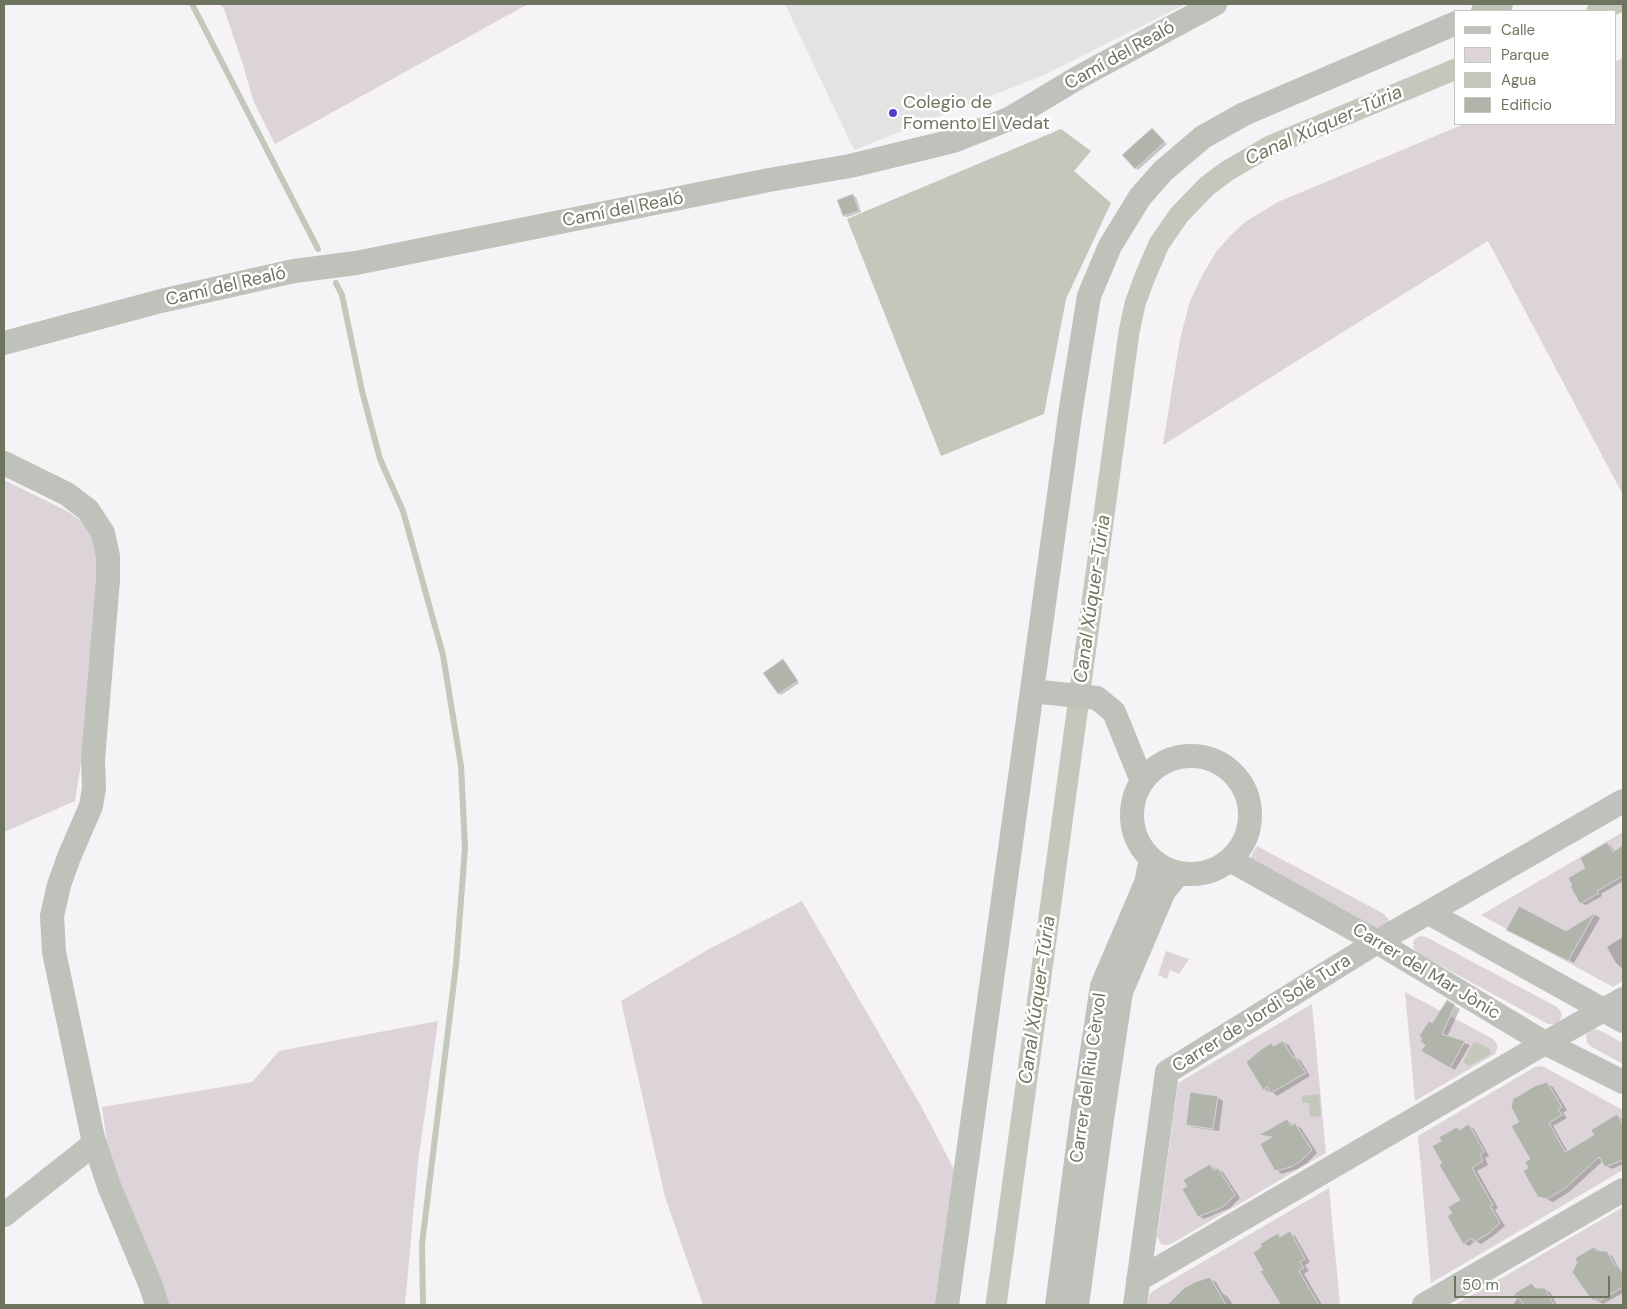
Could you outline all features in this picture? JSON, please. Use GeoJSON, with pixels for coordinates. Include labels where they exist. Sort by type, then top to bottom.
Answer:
{"type":"FeatureCollection","features":[{"type":"Feature","properties":{"kind":"street","name":"Camí del Realó"},"geometry":{"type":"LineString","coordinates":[[4,342],[161,301],[294,271],[356,263],[769,180],[850,166],[954,141],[1009,120],[1079,77],[1215,4]]}},
{"type":"Feature","properties":{"kind":"street"},"geometry":{"type":"LineString","coordinates":[[1486,10],[1501,4]]}},
{"type":"Feature","properties":{"kind":"street"},"geometry":{"type":"LineString","coordinates":[[947,1305],[1040,691],[1071,408],[1089,296],[1110,246],[1140,197],[1163,171],[1203,138],[1244,114],[1454,24]]}},
{"type":"Feature","properties":{"kind":"street"},"geometry":{"type":"LineString","coordinates":[[4,463],[67,494],[88,510],[104,533],[108,556],[108,580],[93,760],[94,788],[90,806],[68,857],[59,885],[52,916],[54,952],[94,1142],[109,1186],[151,1286],[156,1305]]}},
{"type":"Feature","properties":{"kind":"street"},"geometry":{"type":"LineString","coordinates":[[1040,691],[1097,698],[1114,712],[1142,781]]}},
{"type":"Feature","properties":{"kind":"street"},"geometry":{"type":"LineString","coordinates":[[1194,755],[1213,760],[1230,770],[1243,786],[1250,805],[1250,826],[1242,844],[1230,860],[1214,870],[1197,874],[1179,873],[1164,868],[1151,859],[1140,846],[1132,822],[1134,796],[1142,781],[1156,767],[1174,758],[1194,755]]}},
{"type":"Feature","properties":{"kind":"street","name":"Carrer de Jordi Solé Tura"},"geometry":{"type":"LineString","coordinates":[[1135,1305],[1167,1072],[1377,942],[1623,801]]}},
{"type":"Feature","properties":{"kind":"street","name":"Carrer del Riu Cèrvol"},"geometry":{"type":"LineString","coordinates":[[1057,1305],[1082,1116],[1102,986],[1146,883],[1151,859]]}},
{"type":"Feature","properties":{"kind":"street","name":"Carrer del Mar Jònic"},"geometry":{"type":"LineString","coordinates":[[1230,860],[1377,942],[1545,1043],[1623,1082]]}},
{"type":"Feature","properties":{"kind":"street","name":"Carrer del Riu Cèrvol"},"geometry":{"type":"LineString","coordinates":[[1077,1305],[1121,992],[1164,891],[1179,873]]}},
{"type":"Feature","properties":{"kind":"street"},"geometry":{"type":"LineString","coordinates":[[1429,913],[1617,1010]]}},
{"type":"Feature","properties":{"kind":"street"},"geometry":{"type":"LineString","coordinates":[[1138,1280],[1545,1043],[1617,1010]]}},
{"type":"Feature","properties":{"kind":"street"},"geometry":{"type":"LineString","coordinates":[[4,1215],[94,1142]]}},
{"type":"Feature","properties":{"kind":"street"},"geometry":{"type":"LineString","coordinates":[[1424,1305],[1623,1190]]}},
{"type":"Feature","properties":{"kind":"shaded area","name":"Colegio de Fomento El Vedat"},"geometry":{"type":"Polygon","coordinates":[[[785,4],[1186,4],[1044,75],[854,150],[785,4]]]}},
{"type":"Feature","properties":{"kind":"green space"},"geometry":{"type":"Polygon","coordinates":[[[220,4],[528,4],[275,144],[253,100],[224,9],[220,4]]]}},
{"type":"Feature","properties":{"kind":"green space"},"geometry":{"type":"Polygon","coordinates":[[[1623,58],[1623,495],[1488,241],[1163,445],[1180,339],[1190,301],[1216,252],[1245,222],[1278,202],[1462,125],[1617,125],[1617,61],[1623,58]]]}},
{"type":"Feature","properties":{"kind":"green space"},"geometry":{"type":"Polygon","coordinates":[[[4,480],[67,511],[80,520],[96,541],[99,649],[75,801],[4,832],[4,480]]]}},
{"type":"Feature","properties":{"kind":"green space"},"geometry":{"type":"Polygon","coordinates":[[[1623,832],[1623,981],[1613,987],[1481,915],[1623,832]]]}},
{"type":"Feature","properties":{"kind":"green space"},"geometry":{"type":"Polygon","coordinates":[[[1257,846],[1384,914],[1389,920],[1388,927],[1377,931],[1248,862],[1257,846]]]}},
{"type":"Feature","properties":{"kind":"green space"},"geometry":{"type":"Polygon","coordinates":[[[802,901],[921,1106],[956,1173],[938,1305],[703,1305],[665,1197],[621,1001],[709,949],[802,901]]]}},
{"type":"Feature","properties":{"kind":"green space"},"geometry":{"type":"Polygon","coordinates":[[[1421,936],[1557,1007],[1562,1013],[1560,1021],[1555,1024],[1548,1024],[1417,953],[1413,942],[1421,936]]]}},
{"type":"Feature","properties":{"kind":"green space"},"geometry":{"type":"Polygon","coordinates":[[[1166,951],[1189,959],[1179,974],[1170,970],[1167,979],[1158,975],[1166,951]]]}},
{"type":"Feature","properties":{"kind":"green space"},"geometry":{"type":"Polygon","coordinates":[[[1405,992],[1493,1039],[1498,1047],[1495,1054],[1415,1101],[1405,992]]]}},
{"type":"Feature","properties":{"kind":"green space"},"geometry":{"type":"Polygon","coordinates":[[[1312,1004],[1326,1153],[1171,1244],[1161,1244],[1157,1237],[1178,1083],[1312,1004]]]}},
{"type":"Feature","properties":{"kind":"green space"},"geometry":{"type":"Polygon","coordinates":[[[438,1021],[418,1162],[405,1305],[166,1305],[108,1151],[102,1107],[252,1082],[279,1051],[438,1021]]]}},
{"type":"Feature","properties":{"kind":"green space"},"geometry":{"type":"Polygon","coordinates":[[[1594,1029],[1623,1043],[1623,1064],[1590,1046],[1586,1035],[1594,1029]]]}},
{"type":"Feature","properties":{"kind":"green space"},"geometry":{"type":"Polygon","coordinates":[[[1540,1066],[1623,1110],[1623,1170],[1431,1283],[1418,1136],[1535,1067],[1540,1066]]]}},
{"type":"Feature","properties":{"kind":"green space"},"geometry":{"type":"Polygon","coordinates":[[[1329,1188],[1340,1305],[1147,1305],[1150,1294],[1153,1291],[1329,1188]]]}},
{"type":"Feature","properties":{"kind":"green space"},"geometry":{"type":"Polygon","coordinates":[[[1623,1207],[1623,1305],[1454,1305],[1512,1272],[1623,1207]]]}},
{"type":"Feature","properties":{"kind":"water"},"geometry":{"type":"Polygon","coordinates":[[[1061,129],[1091,151],[1074,171],[1111,203],[1066,299],[1044,414],[941,456],[847,219],[1061,129]]]}},
{"type":"Feature","properties":{"kind":"water"},"geometry":{"type":"Polygon","coordinates":[[[1474,1041],[1490,1049],[1491,1054],[1469,1066],[1463,1062],[1474,1041]]]}},
{"type":"Feature","properties":{"kind":"water"},"geometry":{"type":"Polygon","coordinates":[[[1319,1094],[1321,1116],[1310,1117],[1309,1103],[1302,1103],[1302,1096],[1319,1094]]]}},
{"type":"Feature","properties":{"kind":"building"},"geometry":{"type":"Polygon","coordinates":[[[1152,128],[1165,142],[1135,169],[1122,155],[1152,128]]]}},
{"type":"Feature","properties":{"kind":"building"},"geometry":{"type":"Polygon","coordinates":[[[853,194],[859,211],[843,216],[837,200],[853,194]]]}},
{"type":"Feature","properties":{"kind":"building"},"geometry":{"type":"Polygon","coordinates":[[[783,659],[798,681],[778,694],[763,673],[783,659]]]}},
{"type":"Feature","properties":{"kind":"building"},"geometry":{"type":"Polygon","coordinates":[[[1607,842],[1613,852],[1623,845],[1623,876],[1597,891],[1599,893],[1580,904],[1570,886],[1572,885],[1568,878],[1585,868],[1580,858],[1607,842]]]}},
{"type":"Feature","properties":{"kind":"building"},"geometry":{"type":"Polygon","coordinates":[[[1519,906],[1566,931],[1595,913],[1568,961],[1506,930],[1519,906]]]}},
{"type":"Feature","properties":{"kind":"building"},"geometry":{"type":"Polygon","coordinates":[[[1447,1000],[1455,1005],[1442,1034],[1465,1041],[1450,1068],[1421,1051],[1425,1045],[1420,1041],[1422,1038],[1419,1036],[1429,1021],[1432,1023],[1447,1000]]]}},
{"type":"Feature","properties":{"kind":"building"},"geometry":{"type":"Polygon","coordinates":[[[1283,1041],[1293,1058],[1295,1057],[1306,1073],[1271,1093],[1267,1087],[1263,1090],[1246,1062],[1263,1048],[1272,1043],[1273,1046],[1283,1041]]]}},
{"type":"Feature","properties":{"kind":"building"},"geometry":{"type":"Polygon","coordinates":[[[1547,1082],[1562,1107],[1558,1109],[1562,1115],[1549,1123],[1565,1152],[1594,1135],[1591,1130],[1617,1114],[1623,1124],[1623,1160],[1605,1167],[1599,1157],[1564,1189],[1547,1199],[1538,1197],[1523,1171],[1528,1168],[1525,1162],[1530,1159],[1511,1126],[1519,1122],[1511,1107],[1513,1099],[1535,1086],[1547,1082]]]}},
{"type":"Feature","properties":{"kind":"building"},"geometry":{"type":"Polygon","coordinates":[[[1190,1092],[1218,1096],[1213,1129],[1186,1125],[1190,1092]]]}},
{"type":"Feature","properties":{"kind":"building"},"geometry":{"type":"Polygon","coordinates":[[[1287,1119],[1291,1126],[1295,1123],[1312,1150],[1301,1161],[1291,1167],[1275,1171],[1260,1144],[1272,1137],[1259,1135],[1287,1119]]]}},
{"type":"Feature","properties":{"kind":"building"},"geometry":{"type":"Polygon","coordinates":[[[1469,1124],[1484,1152],[1480,1155],[1483,1161],[1472,1168],[1493,1205],[1490,1206],[1500,1223],[1488,1234],[1474,1242],[1472,1238],[1463,1244],[1447,1216],[1452,1213],[1448,1207],[1460,1200],[1439,1165],[1442,1163],[1432,1146],[1441,1141],[1439,1137],[1457,1127],[1459,1130],[1469,1124]]]}},
{"type":"Feature","properties":{"kind":"building"},"geometry":{"type":"Polygon","coordinates":[[[1210,1164],[1213,1170],[1218,1168],[1235,1195],[1224,1206],[1198,1217],[1182,1189],[1187,1186],[1183,1180],[1210,1164]]]}},
{"type":"Feature","properties":{"kind":"building"},"geometry":{"type":"Polygon","coordinates":[[[1290,1231],[1305,1259],[1300,1262],[1304,1268],[1299,1271],[1319,1305],[1281,1305],[1260,1271],[1263,1270],[1253,1253],[1262,1246],[1260,1244],[1278,1233],[1280,1237],[1290,1231]]]}},
{"type":"Feature","properties":{"kind":"building"},"geometry":{"type":"Polygon","coordinates":[[[1594,1247],[1597,1251],[1607,1251],[1615,1266],[1618,1265],[1623,1274],[1623,1287],[1597,1302],[1594,1296],[1590,1298],[1572,1272],[1577,1263],[1575,1258],[1594,1247]]]}},
{"type":"Feature","properties":{"kind":"building"},"geometry":{"type":"Polygon","coordinates":[[[1210,1277],[1226,1305],[1167,1305],[1184,1288],[1210,1277]]]}},
{"type":"Feature","properties":{"kind":"building"},"geometry":{"type":"Polygon","coordinates":[[[1532,1283],[1535,1288],[1545,1288],[1554,1305],[1524,1305],[1515,1293],[1532,1283]]]}},
{"type":"Feature","properties":{"kind":"waterway"},"geometry":{"type":"LineString","coordinates":[[192,4],[318,249]]}},
{"type":"Feature","properties":{"kind":"waterway","name":"Canal Xúquer-Túria"},"geometry":{"type":"LineString","coordinates":[[1600,10],[1615,4]]}},
{"type":"Feature","properties":{"kind":"waterway","name":"Canal Xúquer-Túria"},"geometry":{"type":"LineString","coordinates":[[996,1305],[1129,332],[1135,304],[1144,279],[1159,244],[1179,215],[1207,186],[1227,171],[1270,146],[1454,70]]}},
{"type":"Feature","properties":{"kind":"waterway"},"geometry":{"type":"LineString","coordinates":[[336,283],[342,295],[362,391],[380,459],[403,511],[443,655],[461,766],[465,848],[456,965],[422,1244],[423,1305]]}},
{"type":"Feature","properties":{"kind":"place","name":"Colegio de Fomento El Vedat"},"geometry":{"type":"Point","coordinates":[893,113]}}]}
